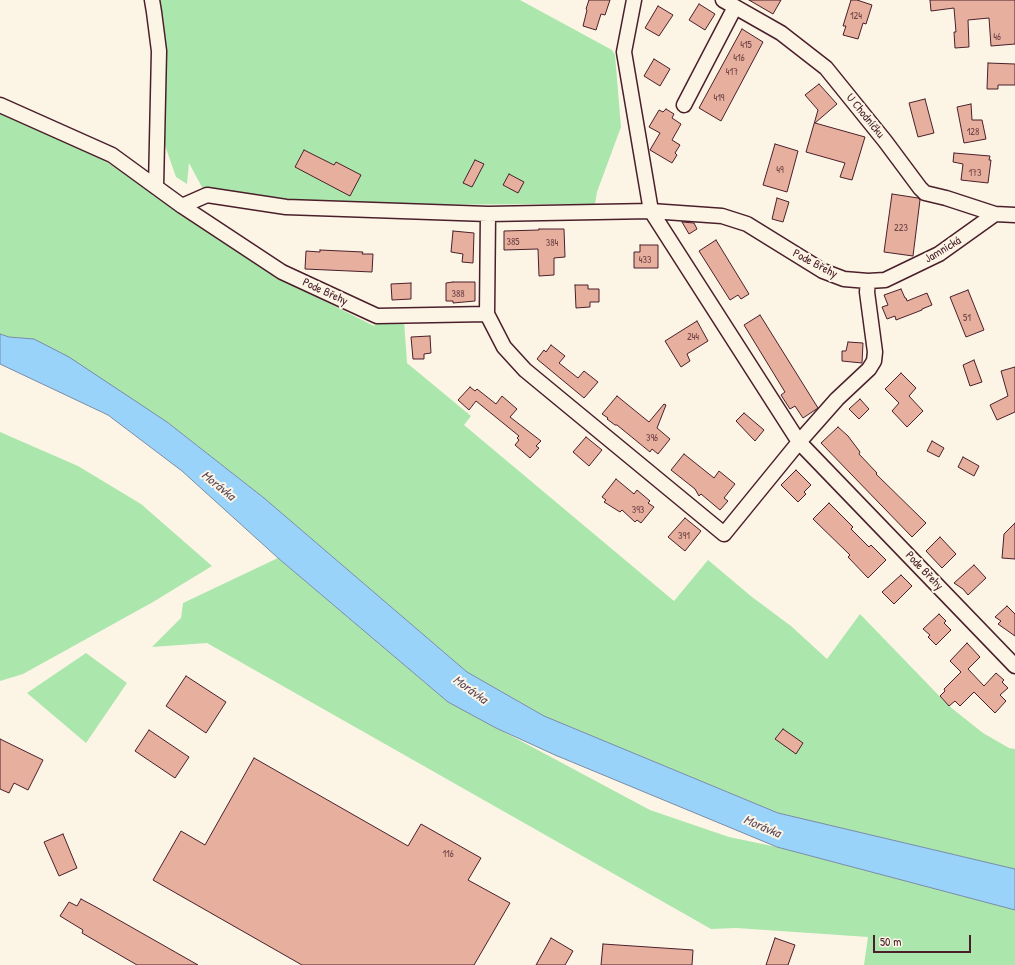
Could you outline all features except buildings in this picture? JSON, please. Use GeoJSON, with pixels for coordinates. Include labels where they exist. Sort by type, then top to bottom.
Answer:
{"type":"FeatureCollection","features":[{"type":"Feature","properties":{"kind":"street"},"geometry":{"type":"LineString","coordinates":[[152,0],[159,51],[156,187]]}},
{"type":"Feature","properties":{"kind":"street"},"geometry":{"type":"LineString","coordinates":[[634,0],[624,52],[651,211]]}},
{"type":"Feature","properties":{"kind":"street","name":"U Chodníčku"},"geometry":{"type":"LineString","coordinates":[[723,0],[782,33],[826,68],[886,141],[925,193],[946,198],[995,214]]}},
{"type":"Feature","properties":{"kind":"street"},"geometry":{"type":"LineString","coordinates":[[684,105],[735,7]]}},
{"type":"Feature","properties":{"kind":"street","name":"Pode Břehy"},"geometry":{"type":"LineString","coordinates":[[0,105],[112,155],[182,206],[282,272],[377,316],[488,314]]}},
{"type":"Feature","properties":{"kind":"street","name":"Pode Břehy"},"geometry":{"type":"LineString","coordinates":[[182,206],[207,195],[286,208],[488,214],[651,211],[722,216],[747,224],[823,271],[844,279],[868,281]]}},
{"type":"Feature","properties":{"kind":"street","name":"Pode Břehy"},"geometry":{"type":"LineString","coordinates":[[651,211],[799,442],[1015,666]]}},
{"type":"Feature","properties":{"kind":"street"},"geometry":{"type":"LineString","coordinates":[[488,214],[488,314],[504,347],[525,370],[724,534],[799,442],[837,399],[869,369],[874,361],[876,352],[867,292],[868,281]]}},
{"type":"Feature","properties":{"kind":"street"},"geometry":{"type":"LineString","coordinates":[[995,214],[1015,215]]}},
{"type":"Feature","properties":{"kind":"street","name":"Jamnická"},"geometry":{"type":"LineString","coordinates":[[868,281],[885,280],[939,254],[995,214]]}},
{"type":"Feature","properties":{"kind":"green space"},"geometry":{"type":"Polygon","coordinates":[[[156,0],[520,0],[612,50],[615,55],[621,127],[597,192],[595,204],[353,205],[302,203],[204,191],[189,163],[187,184],[176,177],[161,134],[156,0]]]}},
{"type":"Feature","properties":{"kind":"green space"},"geometry":{"type":"Polygon","coordinates":[[[0,111],[101,158],[279,278],[374,326],[376,319],[404,320],[407,363],[471,416],[464,425],[674,601],[708,560],[752,597],[791,626],[827,659],[860,614],[949,706],[983,733],[1009,748],[1015,749],[1015,869],[778,813],[544,716],[467,672],[264,498],[167,422],[34,339],[9,337],[0,334],[0,111]]]}},
{"type":"Feature","properties":{"kind":"green space"},"geometry":{"type":"Polygon","coordinates":[[[0,432],[78,466],[141,504],[212,566],[153,602],[23,674],[0,681],[0,432]]]}},
{"type":"Feature","properties":{"kind":"green space"},"geometry":{"type":"Polygon","coordinates":[[[278,558],[448,702],[650,810],[729,837],[777,847],[1015,910],[1015,965],[864,965],[868,937],[736,928],[711,929],[207,643],[152,647],[181,618],[183,603],[278,558]]]}},
{"type":"Feature","properties":{"kind":"green space"},"geometry":{"type":"Polygon","coordinates":[[[86,653],[127,683],[86,743],[27,693],[86,653]]]}},
{"type":"Feature","properties":{"kind":"water","name":"Morávka"},"geometry":{"type":"Polygon","coordinates":[[[0,334],[9,337],[34,339],[69,357],[167,422],[264,498],[467,672],[544,716],[778,813],[1015,869],[1015,910],[777,847],[555,755],[496,728],[448,702],[278,558],[182,471],[108,415],[0,364],[0,334]]]}}]}
